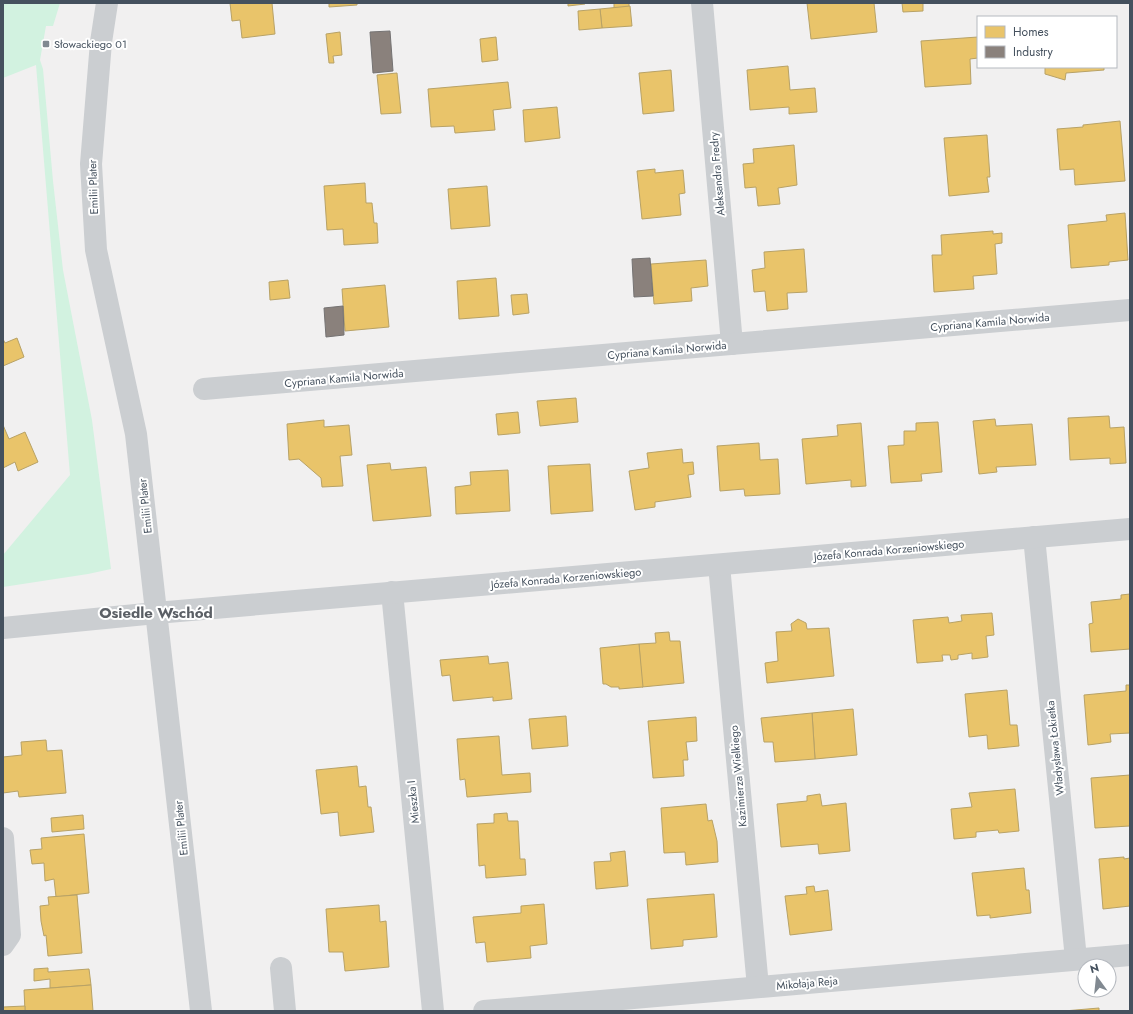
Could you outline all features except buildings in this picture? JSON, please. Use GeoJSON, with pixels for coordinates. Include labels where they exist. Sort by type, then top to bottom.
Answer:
{"type":"FeatureCollection","features":[{"type":"Feature","properties":{"kind":"street","name":"Emilii Plater"},"geometry":{"type":"LineString","coordinates":[[107,3],[100,42],[91,164],[96,250],[136,434],[201,1011]]}},
{"type":"Feature","properties":{"kind":"street","name":"Aleksandra Fredry"},"geometry":{"type":"LineString","coordinates":[[702,3],[732,344]]}},
{"type":"Feature","properties":{"kind":"street","name":"Cypriana Kamila Norwida"},"geometry":{"type":"LineString","coordinates":[[204,390],[1130,310]]}},
{"type":"Feature","properties":{"kind":"street","name":"Józefa Konrada Korzeniowskiego"},"geometry":{"type":"LineString","coordinates":[[3,628],[392,592],[1130,529]]}},
{"type":"Feature","properties":{"kind":"street","name":"Władysława Łokietka"},"geometry":{"type":"LineString","coordinates":[[1034,537],[1076,959]]}},
{"type":"Feature","properties":{"kind":"street","name":"Kazimierza Wielkiego"},"geometry":{"type":"LineString","coordinates":[[719,564],[758,987]]}},
{"type":"Feature","properties":{"kind":"street","name":"Mieszka I"},"geometry":{"type":"LineString","coordinates":[[392,592],[433,1011]]}},
{"type":"Feature","properties":{"kind":"street"},"geometry":{"type":"LineString","coordinates":[[3,838],[10,935],[3,945]]}},
{"type":"Feature","properties":{"kind":"street","name":"Mikołaja Reja"},"geometry":{"type":"LineString","coordinates":[[484,1011],[1130,955]]}},
{"type":"Feature","properties":{"kind":"street"},"geometry":{"type":"LineString","coordinates":[[281,968],[285,1011]]}},
{"type":"Feature","properties":{"kind":"green space"},"geometry":{"type":"Polygon","coordinates":[[[3,3],[60,3],[53,26],[46,26],[40,60],[43,69],[63,270],[92,420],[111,569],[3,587],[3,555],[70,475],[36,65],[3,78],[3,3]]]}},
{"type":"Feature","properties":{"kind":"place","name":"Słowackiego 01"},"geometry":{"type":"Point","coordinates":[46,44]}},
{"type":"Feature","properties":{"kind":"district","name":"Osiedle Wschód"},"geometry":{"type":"Point","coordinates":[156,613]}}]}
